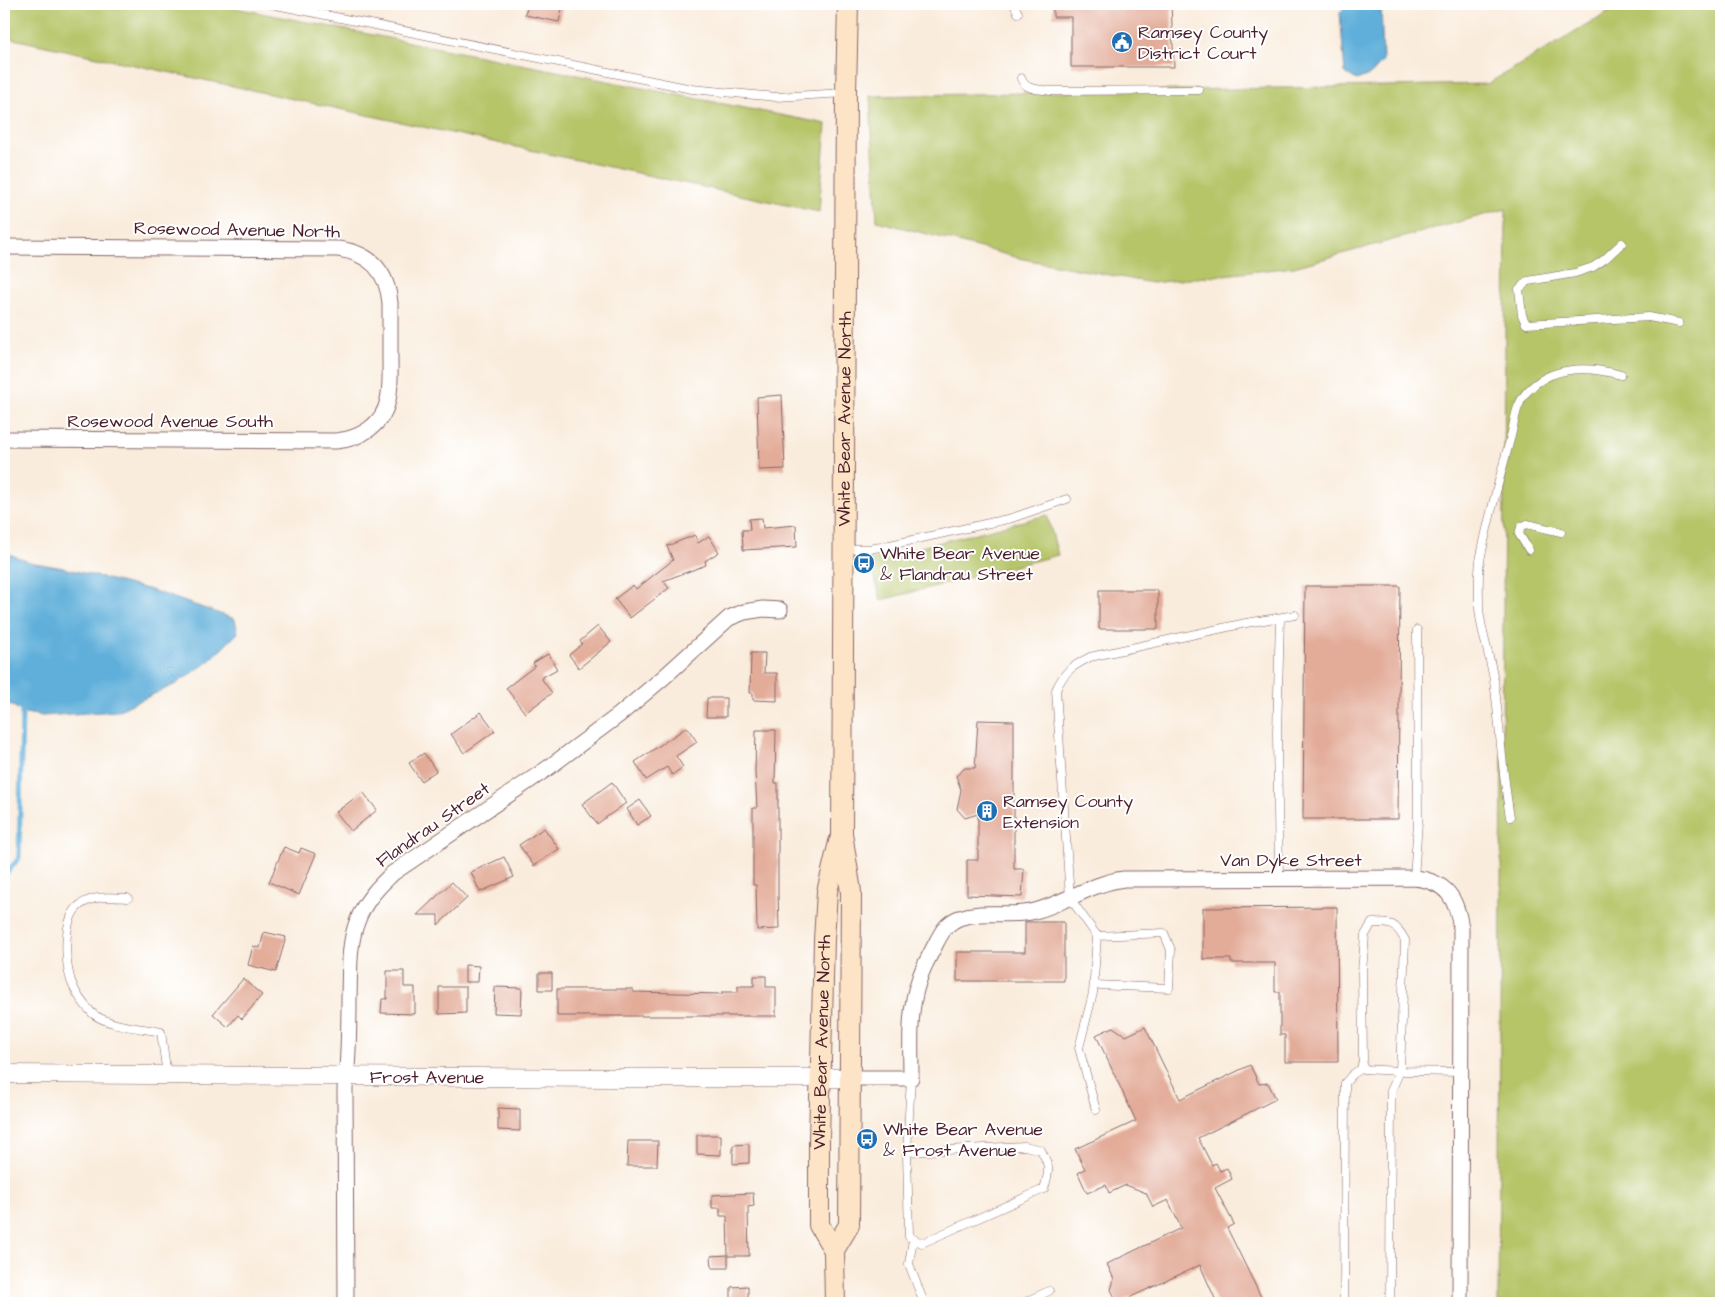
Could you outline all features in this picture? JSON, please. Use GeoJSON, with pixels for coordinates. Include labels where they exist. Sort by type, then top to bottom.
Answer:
{"type":"FeatureCollection","features":[{"type":"Feature","properties":{"kind":"main road","name":"White Bear Avenue North"},"geometry":{"type":"LineString","coordinates":[[834,1250],[850,1225],[851,892],[842,833],[848,4]]}},
{"type":"Feature","properties":{"kind":"main road","name":"White Bear Avenue North"},"geometry":{"type":"LineString","coordinates":[[835,1303],[834,1250],[819,1225],[820,1078],[822,971],[827,892],[842,833]]}},
{"type":"Feature","properties":{"kind":"street","name":"Rosewood Avenue North"},"geometry":{"type":"LineString","coordinates":[[4,247],[338,249],[352,251],[365,257],[376,266],[385,278],[389,292],[390,388],[388,402],[381,416],[371,428],[358,436],[336,440]]}},
{"type":"Feature","properties":{"kind":"street","name":"Rosewood Avenue South"},"geometry":{"type":"LineString","coordinates":[[4,439],[336,440]]}},
{"type":"Feature","properties":{"kind":"street","name":"Flandrau Street"},"geometry":{"type":"LineString","coordinates":[[346,1303],[345,1089],[348,1062],[350,960],[352,940],[357,921],[366,903],[379,886],[393,873],[548,768],[619,715],[729,618],[744,612],[763,609],[780,610]]}},
{"type":"Feature","properties":{"kind":"street","name":"Van Dyke Street"},"geometry":{"type":"LineString","coordinates":[[911,1078],[911,1030],[915,993],[919,978],[946,926],[960,918],[975,914],[1032,912],[1104,883],[1124,879],[1414,878],[1430,881],[1444,889],[1453,900],[1459,914],[1461,929],[1460,1303]]}},
{"type":"Feature","properties":{"kind":"street","name":"Frost Avenue"},"geometry":{"type":"LineString","coordinates":[[4,1074],[850,1078]]}},
{"type":"Feature","properties":{"kind":"street"},"geometry":{"type":"LineString","coordinates":[[850,1078],[911,1078]]}},
{"type":"Feature","properties":{"kind":"lane"},"geometry":{"type":"LineString","coordinates":[[271,4],[692,88],[776,97],[846,93]]}},
{"type":"Feature","properties":{"kind":"lane"},"geometry":{"type":"LineString","coordinates":[[1014,4],[1018,13]]}},
{"type":"Feature","properties":{"kind":"lane"},"geometry":{"type":"LineString","coordinates":[[1021,78],[1022,82],[1030,88],[1051,91],[1200,90]]}},
{"type":"Feature","properties":{"kind":"lane"},"geometry":{"type":"LineString","coordinates":[[1622,243],[1593,267],[1575,273],[1528,281],[1519,289],[1519,299],[1526,324],[1649,317],[1679,324]]}},
{"type":"Feature","properties":{"kind":"lane"},"geometry":{"type":"LineString","coordinates":[[1510,817],[1494,680],[1479,609],[1480,563],[1516,411],[1525,394],[1539,381],[1555,373],[1576,369],[1601,369],[1621,375]]}},
{"type":"Feature","properties":{"kind":"lane"},"geometry":{"type":"LineString","coordinates":[[844,549],[881,547],[1003,520],[1067,499]]}},
{"type":"Feature","properties":{"kind":"lane"},"geometry":{"type":"LineString","coordinates":[[1529,550],[1519,534],[1521,527],[1527,524],[1561,532]]}},
{"type":"Feature","properties":{"kind":"lane"},"geometry":{"type":"LineString","coordinates":[[1096,1110],[1079,1048],[1093,993],[1097,936],[1070,898],[1056,690],[1061,678],[1070,668],[1090,657],[1246,623],[1295,615]]}},
{"type":"Feature","properties":{"kind":"lane"},"geometry":{"type":"LineString","coordinates":[[1279,879],[1277,733],[1280,618]]}},
{"type":"Feature","properties":{"kind":"lane"},"geometry":{"type":"LineString","coordinates":[[1414,878],[1418,822],[1417,630]]}},
{"type":"Feature","properties":{"kind":"lane"},"geometry":{"type":"LineString","coordinates":[[128,898],[92,899],[78,906],[71,917],[66,936],[71,981],[80,998],[93,1013],[107,1021],[161,1032],[167,1075]]}},
{"type":"Feature","properties":{"kind":"lane"},"geometry":{"type":"LineString","coordinates":[[1361,1069],[1363,1060],[1362,972],[1365,935],[1372,923],[1386,923],[1398,928],[1405,940],[1400,1071],[1391,1091],[1390,1303]]}},
{"type":"Feature","properties":{"kind":"lane"},"geometry":{"type":"LineString","coordinates":[[1094,985],[1169,988],[1171,950],[1164,933],[1097,936]]}},
{"type":"Feature","properties":{"kind":"lane"},"geometry":{"type":"LineString","coordinates":[[1344,1303],[1345,1083],[1353,1074],[1361,1069],[1461,1072]]}},
{"type":"Feature","properties":{"kind":"lane"},"geometry":{"type":"LineString","coordinates":[[907,1152],[1025,1146],[1041,1150],[1049,1165],[1044,1189],[922,1243],[912,1239],[909,1237],[907,1152],[911,1078]]}},
{"type":"Feature","properties":{"kind":"lane"},"geometry":{"type":"LineString","coordinates":[[912,1239],[909,1264],[924,1303]]}},
{"type":"Feature","properties":{"kind":"lane"},"geometry":{"type":"LineString","coordinates":[[1024,1303],[1049,1291]]}},
{"type":"Feature","properties":{"kind":"green space"},"geometry":{"type":"Polygon","coordinates":[[[4,4],[215,4],[826,124],[819,212],[4,37],[4,4]]]}},
{"type":"Feature","properties":{"kind":"green space"},"geometry":{"type":"Polygon","coordinates":[[[1623,4],[1721,4],[1721,1303],[1498,1303],[1506,209],[1294,267],[1152,283],[1023,259],[877,221],[870,96],[1487,84],[1623,4]]]}},
{"type":"Feature","properties":{"kind":"green space"},"geometry":{"type":"Polygon","coordinates":[[[1047,515],[1058,555],[881,600],[870,560],[1047,515]]]}},
{"type":"Feature","properties":{"kind":"water"},"geometry":{"type":"Polygon","coordinates":[[[1347,4],[1381,4],[1383,61],[1371,74],[1357,80],[1345,73],[1340,13],[1347,4]]]}},
{"type":"Feature","properties":{"kind":"water"},"geometry":{"type":"Polygon","coordinates":[[[7,553],[29,562],[64,568],[151,590],[235,619],[238,633],[208,662],[176,684],[117,711],[42,716],[25,713],[4,701],[4,564],[7,553]]]}},
{"type":"Feature","properties":{"kind":"building"},"geometry":{"type":"Polygon","coordinates":[[[528,4],[563,4],[559,22],[525,15],[528,4]]]}},
{"type":"Feature","properties":{"kind":"building","name":"Ramsey County District Court"},"geometry":{"type":"Polygon","coordinates":[[[1053,4],[1171,4],[1174,67],[1071,67],[1071,17],[1053,17],[1053,4]]]}},
{"type":"Feature","properties":{"kind":"building"},"geometry":{"type":"Polygon","coordinates":[[[782,395],[785,469],[759,470],[757,397],[782,395]]]}},
{"type":"Feature","properties":{"kind":"building"},"geometry":{"type":"Polygon","coordinates":[[[762,518],[763,528],[796,525],[797,547],[743,550],[742,530],[750,530],[749,519],[762,518]]]}},
{"type":"Feature","properties":{"kind":"building"},"geometry":{"type":"Polygon","coordinates":[[[695,535],[698,543],[709,536],[719,552],[705,561],[706,565],[663,581],[669,588],[630,618],[615,599],[633,585],[636,589],[673,560],[667,546],[695,535]]]}},
{"type":"Feature","properties":{"kind":"building"},"geometry":{"type":"Polygon","coordinates":[[[1305,586],[1400,586],[1398,819],[1303,819],[1305,586]]]}},
{"type":"Feature","properties":{"kind":"building"},"geometry":{"type":"Polygon","coordinates":[[[1099,590],[1158,590],[1158,629],[1099,629],[1099,590]]]}},
{"type":"Feature","properties":{"kind":"building"},"geometry":{"type":"Polygon","coordinates":[[[598,626],[611,642],[579,668],[569,655],[582,644],[580,641],[598,626]]]}},
{"type":"Feature","properties":{"kind":"building"},"geometry":{"type":"Polygon","coordinates":[[[751,653],[765,653],[764,673],[777,673],[777,701],[753,700],[753,693],[750,693],[751,653]]]}},
{"type":"Feature","properties":{"kind":"building"},"geometry":{"type":"Polygon","coordinates":[[[548,654],[557,669],[541,678],[552,693],[525,713],[506,688],[535,666],[533,663],[548,654]]]}},
{"type":"Feature","properties":{"kind":"building"},"geometry":{"type":"Polygon","coordinates":[[[707,698],[726,698],[726,717],[706,717],[707,698]]]}},
{"type":"Feature","properties":{"kind":"building"},"geometry":{"type":"Polygon","coordinates":[[[481,712],[495,731],[464,753],[451,734],[481,712]]]}},
{"type":"Feature","properties":{"kind":"building","name":"Ramsey County Extension"},"geometry":{"type":"Polygon","coordinates":[[[978,720],[1014,721],[1014,869],[1024,869],[1022,897],[967,895],[967,860],[978,860],[978,814],[965,818],[957,809],[961,790],[956,776],[965,768],[975,768],[978,720]]]}},
{"type":"Feature","properties":{"kind":"building"},"geometry":{"type":"Polygon","coordinates":[[[687,727],[697,742],[676,756],[683,767],[672,775],[667,767],[646,780],[635,762],[687,727]]]}},
{"type":"Feature","properties":{"kind":"building"},"geometry":{"type":"Polygon","coordinates":[[[756,730],[776,730],[775,783],[778,783],[779,929],[757,930],[756,885],[753,885],[753,808],[757,808],[755,772],[756,730]]]}},
{"type":"Feature","properties":{"kind":"building"},"geometry":{"type":"Polygon","coordinates":[[[424,753],[436,771],[421,781],[409,763],[424,753]]]}},
{"type":"Feature","properties":{"kind":"building"},"geometry":{"type":"Polygon","coordinates":[[[612,782],[626,803],[597,824],[582,804],[612,782]]]}},
{"type":"Feature","properties":{"kind":"building"},"geometry":{"type":"Polygon","coordinates":[[[363,792],[377,810],[351,831],[336,812],[363,792]]]}},
{"type":"Feature","properties":{"kind":"building"},"geometry":{"type":"Polygon","coordinates":[[[640,800],[651,816],[637,825],[627,809],[640,800]]]}},
{"type":"Feature","properties":{"kind":"building"},"geometry":{"type":"Polygon","coordinates":[[[544,828],[559,849],[534,866],[519,845],[544,828]]]}},
{"type":"Feature","properties":{"kind":"building"},"geometry":{"type":"Polygon","coordinates":[[[284,847],[299,853],[301,848],[316,854],[299,895],[269,882],[284,847]]]}},
{"type":"Feature","properties":{"kind":"building"},"geometry":{"type":"Polygon","coordinates":[[[504,857],[514,877],[480,892],[471,872],[504,857]]]}},
{"type":"Feature","properties":{"kind":"building"},"geometry":{"type":"Polygon","coordinates":[[[452,882],[467,898],[438,925],[438,915],[417,915],[452,882]]]}},
{"type":"Feature","properties":{"kind":"building"},"geometry":{"type":"Polygon","coordinates":[[[1337,907],[1338,1062],[1285,1062],[1285,1035],[1280,1035],[1280,992],[1275,992],[1275,963],[1231,963],[1231,959],[1203,959],[1203,908],[1337,907]]]}},
{"type":"Feature","properties":{"kind":"building"},"geometry":{"type":"Polygon","coordinates":[[[1025,922],[1064,922],[1064,981],[957,981],[957,952],[1025,952],[1025,922]]]}},
{"type":"Feature","properties":{"kind":"building"},"geometry":{"type":"Polygon","coordinates":[[[264,932],[286,937],[276,972],[248,965],[253,946],[260,948],[264,932]]]}},
{"type":"Feature","properties":{"kind":"building"},"geometry":{"type":"Polygon","coordinates":[[[465,965],[479,966],[478,982],[465,982],[465,965]]]}},
{"type":"Feature","properties":{"kind":"building"},"geometry":{"type":"Polygon","coordinates":[[[387,971],[404,971],[404,987],[415,987],[415,1014],[381,1013],[382,999],[387,999],[387,971]]]}},
{"type":"Feature","properties":{"kind":"building"},"geometry":{"type":"Polygon","coordinates":[[[539,973],[552,973],[552,990],[539,990],[539,973]]]}},
{"type":"Feature","properties":{"kind":"building"},"geometry":{"type":"Polygon","coordinates":[[[754,976],[766,976],[766,987],[776,987],[776,1016],[557,1016],[557,989],[633,989],[632,992],[722,994],[722,992],[738,992],[738,986],[754,986],[754,976]]]}},
{"type":"Feature","properties":{"kind":"building"},"geometry":{"type":"Polygon","coordinates":[[[243,979],[262,995],[242,1019],[238,1015],[228,1027],[213,1014],[243,979]]]}},
{"type":"Feature","properties":{"kind":"building"},"geometry":{"type":"Polygon","coordinates":[[[439,987],[466,987],[466,1013],[439,1014],[439,987]]]}},
{"type":"Feature","properties":{"kind":"building"},"geometry":{"type":"Polygon","coordinates":[[[495,987],[522,988],[521,1014],[494,1013],[495,987]]]}},
{"type":"Feature","properties":{"kind":"building"},"geometry":{"type":"Polygon","coordinates":[[[1113,1027],[1126,1036],[1145,1027],[1180,1099],[1250,1065],[1259,1084],[1268,1083],[1276,1099],[1198,1138],[1212,1165],[1216,1163],[1220,1171],[1227,1168],[1232,1179],[1215,1188],[1234,1224],[1227,1228],[1264,1303],[1217,1303],[1200,1265],[1118,1303],[1111,1290],[1114,1279],[1107,1264],[1181,1228],[1168,1200],[1153,1207],[1146,1193],[1126,1185],[1109,1193],[1106,1185],[1087,1193],[1078,1173],[1085,1169],[1075,1149],[1136,1121],[1096,1035],[1113,1027]]]}},
{"type":"Feature","properties":{"kind":"building"},"geometry":{"type":"Polygon","coordinates":[[[498,1108],[520,1109],[520,1131],[498,1130],[498,1108]]]}},
{"type":"Feature","properties":{"kind":"building"},"geometry":{"type":"Polygon","coordinates":[[[697,1135],[721,1135],[721,1155],[697,1154],[697,1135]]]}},
{"type":"Feature","properties":{"kind":"building"},"geometry":{"type":"Polygon","coordinates":[[[628,1141],[658,1141],[657,1166],[627,1166],[628,1141]]]}},
{"type":"Feature","properties":{"kind":"building"},"geometry":{"type":"Polygon","coordinates":[[[749,1144],[749,1163],[733,1164],[733,1145],[749,1144]]]}},
{"type":"Feature","properties":{"kind":"building"},"geometry":{"type":"Polygon","coordinates":[[[753,1193],[754,1206],[748,1207],[749,1256],[728,1256],[728,1268],[712,1268],[711,1256],[728,1255],[727,1216],[720,1216],[720,1208],[712,1208],[712,1195],[753,1193]]]}},
{"type":"Feature","properties":{"kind":"building"},"geometry":{"type":"Polygon","coordinates":[[[748,1286],[748,1303],[731,1303],[731,1287],[748,1286]]]}},
{"type":"Feature","properties":{"kind":"waterway"},"geometry":{"type":"LineString","coordinates":[[4,876],[19,858],[22,711]]}},
{"type":"Feature","properties":{"kind":"place","name":"Ramsey County District Court"},"geometry":{"type":"Point","coordinates":[1122,42]}},
{"type":"Feature","properties":{"kind":"place","name":"White Bear Avenue & Flandrau Street"},"geometry":{"type":"Point","coordinates":[864,563]}},
{"type":"Feature","properties":{"kind":"place","name":"Ramsey County Extension"},"geometry":{"type":"Point","coordinates":[987,811]}},
{"type":"Feature","properties":{"kind":"place","name":"White Bear Avenue & Frost Avenue"},"geometry":{"type":"Point","coordinates":[867,1139]}}]}
